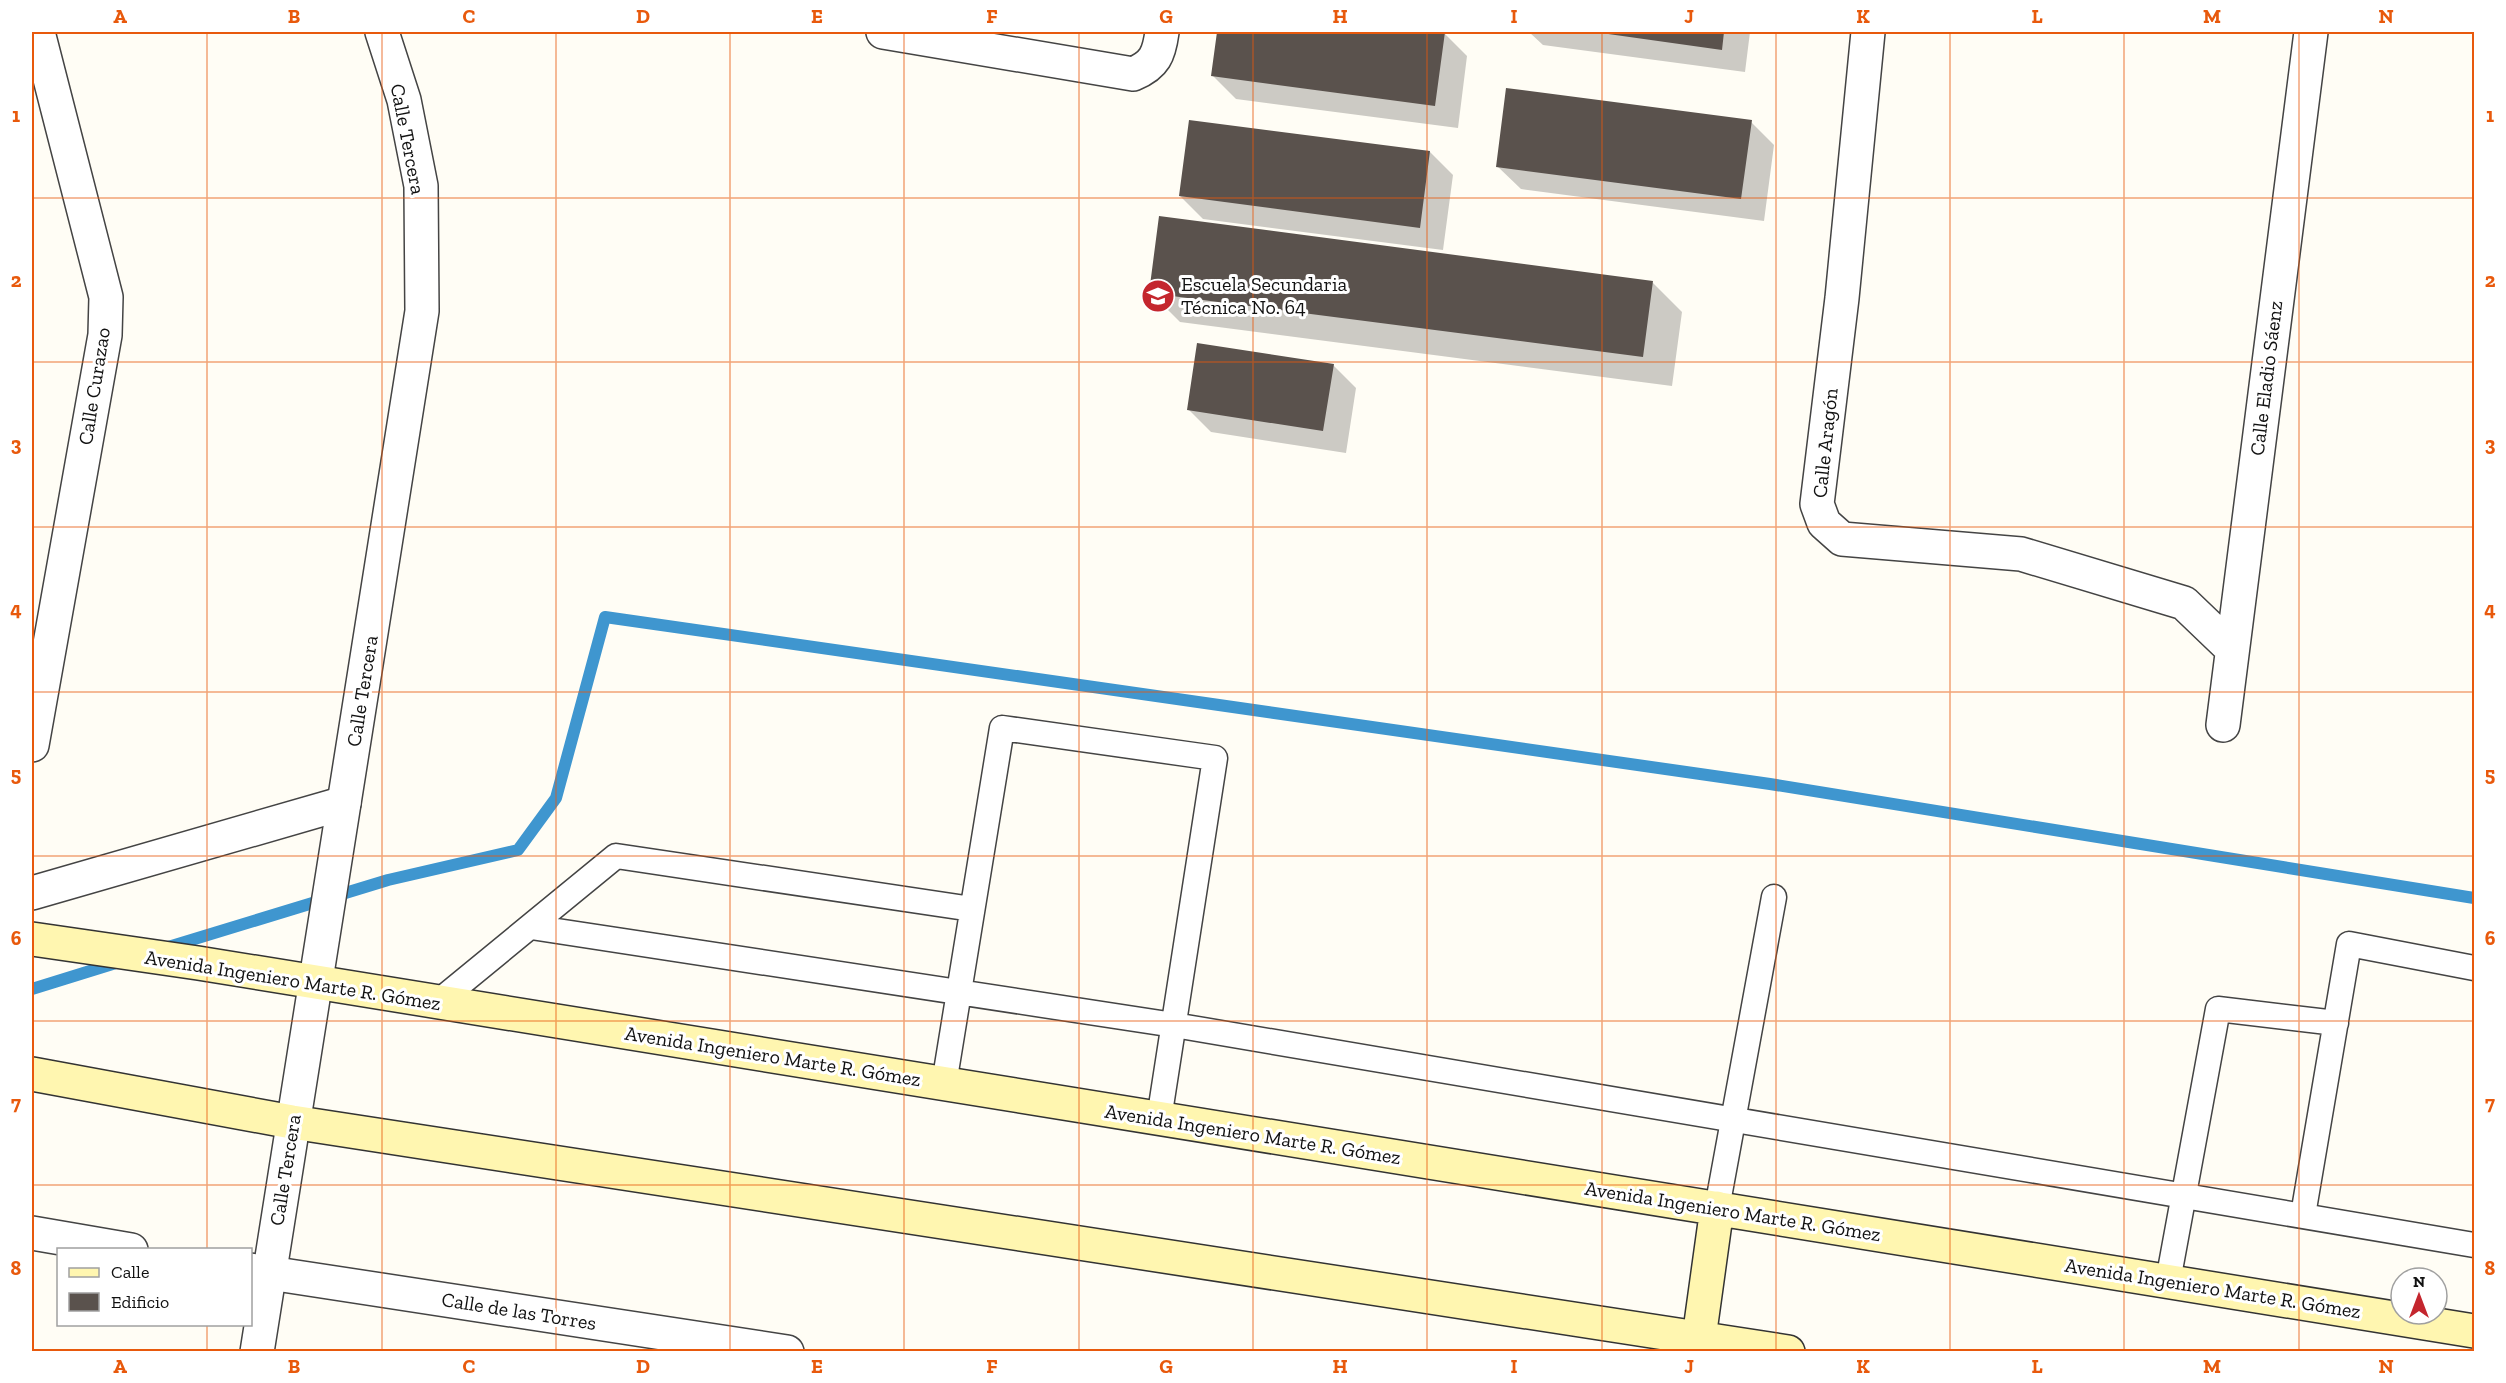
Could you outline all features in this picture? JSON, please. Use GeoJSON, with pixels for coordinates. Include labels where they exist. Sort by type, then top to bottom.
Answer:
{"type":"FeatureCollection","features":[{"type":"Feature","properties":{"kind":"main road","name":"Avenida Ingeniero Marte R. Gómez"},"geometry":{"type":"LineString","coordinates":[[32,939],[198,963],[2475,1330]]}},
{"type":"Feature","properties":{"kind":"main road"},"geometry":{"type":"LineString","coordinates":[[32,1074],[292,1122],[1788,1352]]}},
{"type":"Feature","properties":{"kind":"main road"},"geometry":{"type":"LineString","coordinates":[[1699,1338],[1717,1208]]}},
{"type":"Feature","properties":{"kind":"street","name":"Calle Curazao"},"geometry":{"type":"LineString","coordinates":[[32,745],[105,335],[106,297],[38,32]]}},
{"type":"Feature","properties":{"kind":"street","name":"Calle Tercera"},"geometry":{"type":"LineString","coordinates":[[258,1352],[260,1271],[292,1122],[323,940],[332,871],[423,311],[421,186],[404,100],[382,32]]}},
{"type":"Feature","properties":{"kind":"street"},"geometry":{"type":"LineString","coordinates":[[883,32],[1133,74],[1149,68],[1160,49],[1162,32]]}},
{"type":"Feature","properties":{"kind":"street","name":"Calle Aragón"},"geometry":{"type":"LineString","coordinates":[[1868,32],[1842,298],[1817,504],[1824,523],[1842,539],[2021,554],[2163,596],[2184,603],[2232,649]]}},
{"type":"Feature","properties":{"kind":"street","name":"Calle Eladio Sáenz"},"geometry":{"type":"LineString","coordinates":[[2223,725],[2311,32]]}},
{"type":"Feature","properties":{"kind":"street"},"geometry":{"type":"LineString","coordinates":[[32,893],[344,803]]}},
{"type":"Feature","properties":{"kind":"street"},"geometry":{"type":"LineString","coordinates":[[32,1233],[119,1248]]}},
{"type":"Feature","properties":{"kind":"street","name":"Calle de las Torres"},"geometry":{"type":"LineString","coordinates":[[260,1271],[788,1352]]}},
{"type":"Feature","properties":{"kind":"lane"},"geometry":{"type":"LineString","coordinates":[[944,1084],[1002,728],[1215,758],[1159,1119]]}},
{"type":"Feature","properties":{"kind":"lane"},"geometry":{"type":"LineString","coordinates":[[438,1002],[616,856],[972,909]]}},
{"type":"Feature","properties":{"kind":"lane"},"geometry":{"type":"LineString","coordinates":[[1717,1208],[1774,897]]}},
{"type":"Feature","properties":{"kind":"lane"},"geometry":{"type":"LineString","coordinates":[[531,927],[960,991],[1174,1026],[2475,1245]]}},
{"type":"Feature","properties":{"kind":"lane"},"geometry":{"type":"LineString","coordinates":[[2303,1215],[2349,944],[2475,968]]}},
{"type":"Feature","properties":{"kind":"lane"},"geometry":{"type":"LineString","coordinates":[[2168,1281],[2218,1009],[2336,1023]]}},
{"type":"Feature","properties":{"kind":"building"},"geometry":{"type":"Polygon","coordinates":[[[1217,32],[1445,32],[1435,106],[1211,76],[1217,32]]]}},
{"type":"Feature","properties":{"kind":"building"},"geometry":{"type":"Polygon","coordinates":[[[1594,32],[1724,32],[1722,50],[1594,32]]]}},
{"type":"Feature","properties":{"kind":"building"},"geometry":{"type":"Polygon","coordinates":[[[1506,88],[1752,120],[1741,199],[1496,167],[1506,88]]]}},
{"type":"Feature","properties":{"kind":"building"},"geometry":{"type":"Polygon","coordinates":[[[1189,120],[1430,151],[1420,228],[1179,196],[1189,120]]]}},
{"type":"Feature","properties":{"kind":"building"},"geometry":{"type":"Polygon","coordinates":[[[1159,216],[1653,281],[1643,357],[1149,293],[1159,216]]]}},
{"type":"Feature","properties":{"kind":"building"},"geometry":{"type":"Polygon","coordinates":[[[1197,343],[1334,364],[1323,431],[1187,410],[1197,343]]]}},
{"type":"Feature","properties":{"kind":"waterway"},"geometry":{"type":"LineString","coordinates":[[165,948],[388,880],[518,850],[556,798],[605,617],[1770,784],[2474,898]]}},
{"type":"Feature","properties":{"kind":"waterway"},"geometry":{"type":"LineString","coordinates":[[32,989],[119,962]]}},
{"type":"Feature","properties":{"kind":"place","name":"Escuela Secundaria Técnica No. 64"},"geometry":{"type":"Point","coordinates":[1158,296]}}]}
